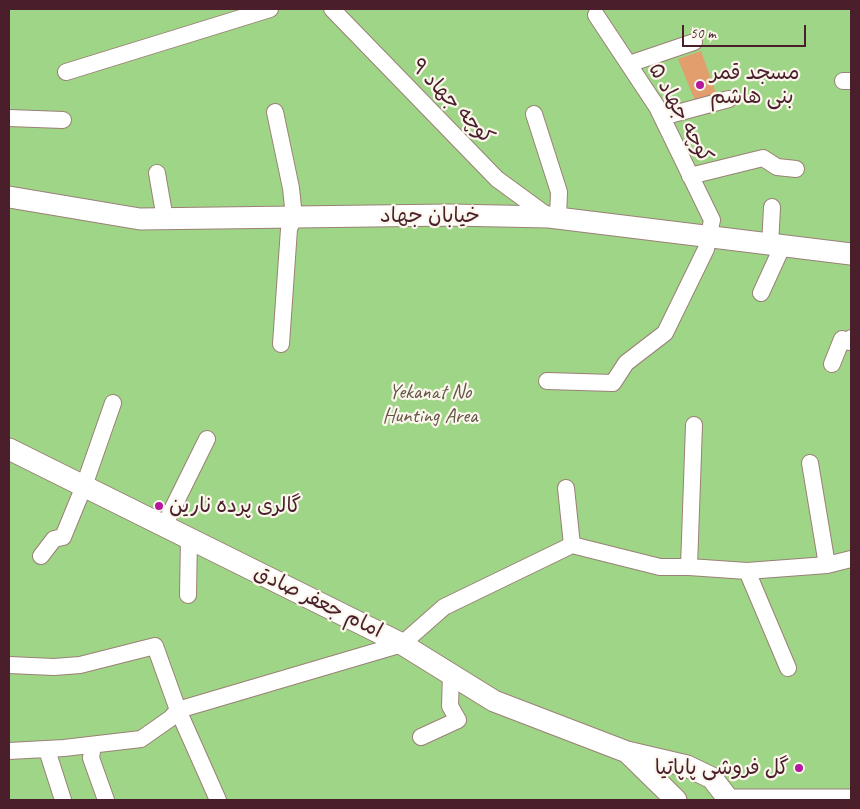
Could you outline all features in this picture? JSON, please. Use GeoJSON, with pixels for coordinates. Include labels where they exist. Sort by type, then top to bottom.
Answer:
{"type":"FeatureCollection","features":[{"type":"Feature","properties":{"kind":"main road","name":"خیابان جهاد"},"geometry":{"type":"LineString","coordinates":[[9,197],[140,220],[450,215],[553,218],[851,254]]}},
{"type":"Feature","properties":{"kind":"main road","name":"امام جعفر صادق"},"geometry":{"type":"LineString","coordinates":[[9,449],[402,644],[494,701],[627,752],[687,766],[712,778],[728,800]]}},
{"type":"Feature","properties":{"kind":"main road"},"geometry":{"type":"LineString","coordinates":[[627,752],[672,796]]}},
{"type":"Feature","properties":{"kind":"main road"},"geometry":{"type":"LineString","coordinates":[[672,796],[664,787],[664,772],[687,766]]}},
{"type":"Feature","properties":{"kind":"main road"},"geometry":{"type":"LineString","coordinates":[[728,800],[851,800]]}},
{"type":"Feature","properties":{"kind":"street"},"geometry":{"type":"LineString","coordinates":[[66,72],[270,9]]}},
{"type":"Feature","properties":{"kind":"street","name":"کوچه جهاد ۹"},"geometry":{"type":"LineString","coordinates":[[332,9],[497,179],[553,218]]}},
{"type":"Feature","properties":{"kind":"street","name":"کوچه جهاد ۵"},"geometry":{"type":"LineString","coordinates":[[596,15],[662,117],[712,220],[710,238]]}},
{"type":"Feature","properties":{"kind":"street"},"geometry":{"type":"LineString","coordinates":[[629,64],[694,42]]}},
{"type":"Feature","properties":{"kind":"street"},"geometry":{"type":"LineString","coordinates":[[662,117],[729,99]]}},
{"type":"Feature","properties":{"kind":"street"},"geometry":{"type":"LineString","coordinates":[[275,112],[291,188],[294,218],[289,229],[281,344]]}},
{"type":"Feature","properties":{"kind":"street"},"geometry":{"type":"LineString","coordinates":[[534,114],[559,192],[553,218]]}},
{"type":"Feature","properties":{"kind":"street"},"geometry":{"type":"LineString","coordinates":[[9,118],[63,120]]}},
{"type":"Feature","properties":{"kind":"street"},"geometry":{"type":"LineString","coordinates":[[690,176],[763,158],[777,167],[796,168]]}},
{"type":"Feature","properties":{"kind":"street"},"geometry":{"type":"LineString","coordinates":[[157,173],[165,219]]}},
{"type":"Feature","properties":{"kind":"street"},"geometry":{"type":"LineString","coordinates":[[762,294],[776,246],[772,207]]}},
{"type":"Feature","properties":{"kind":"street"},"geometry":{"type":"LineString","coordinates":[[547,382],[613,383],[626,363],[665,333],[710,238]]}},
{"type":"Feature","properties":{"kind":"street"},"geometry":{"type":"LineString","coordinates":[[832,364],[842,340],[849,342],[851,338]]}},
{"type":"Feature","properties":{"kind":"street"},"geometry":{"type":"LineString","coordinates":[[41,556],[54,539],[63,537],[84,486],[113,403]]}},
{"type":"Feature","properties":{"kind":"street"},"geometry":{"type":"LineString","coordinates":[[689,567],[694,425]]}},
{"type":"Feature","properties":{"kind":"street"},"geometry":{"type":"LineString","coordinates":[[164,526],[207,439]]}},
{"type":"Feature","properties":{"kind":"street"},"geometry":{"type":"LineString","coordinates":[[810,463],[827,564]]}},
{"type":"Feature","properties":{"kind":"street"},"geometry":{"type":"LineString","coordinates":[[566,488],[572,545]]}},
{"type":"Feature","properties":{"kind":"street"},"geometry":{"type":"LineString","coordinates":[[188,596],[190,538]]}},
{"type":"Feature","properties":{"kind":"street"},"geometry":{"type":"LineString","coordinates":[[9,750],[47,750],[141,739],[171,718],[178,710],[402,644],[444,607],[572,545],[660,567],[747,571],[827,564],[851,559]]}},
{"type":"Feature","properties":{"kind":"street"},"geometry":{"type":"LineString","coordinates":[[747,571],[788,668]]}},
{"type":"Feature","properties":{"kind":"street"},"geometry":{"type":"LineString","coordinates":[[9,665],[54,667],[80,665],[155,646],[178,710],[218,800]]}},
{"type":"Feature","properties":{"kind":"street"},"geometry":{"type":"LineString","coordinates":[[421,737],[458,720],[450,706],[451,674]]}},
{"type":"Feature","properties":{"kind":"street"},"geometry":{"type":"LineString","coordinates":[[93,745],[91,758],[106,800]]}},
{"type":"Feature","properties":{"kind":"street"},"geometry":{"type":"LineString","coordinates":[[47,750],[63,800]]}},
{"type":"Feature","properties":{"kind":"green space","name":"Yekanat No Hunting Area"},"geometry":{"type":"Polygon","coordinates":[[[9,9],[851,9],[851,800],[9,800],[9,9]]]}},
{"type":"Feature","properties":{"kind":"building","name":"مسجد قمر بنی هاشم"},"geometry":{"type":"Polygon","coordinates":[[[701,51],[717,96],[696,103],[678,59],[701,51]]]}},
{"type":"Feature","properties":{"kind":"place","name":"مسجد قمر بنی هاشم"},"geometry":{"type":"Point","coordinates":[700,85]}},
{"type":"Feature","properties":{"kind":"place","name":"گالری پرده نارین"},"geometry":{"type":"Point","coordinates":[159,506]}},
{"type":"Feature","properties":{"kind":"place","name":"گل فروشی پاپاتیا"},"geometry":{"type":"Point","coordinates":[799,768]}}]}
